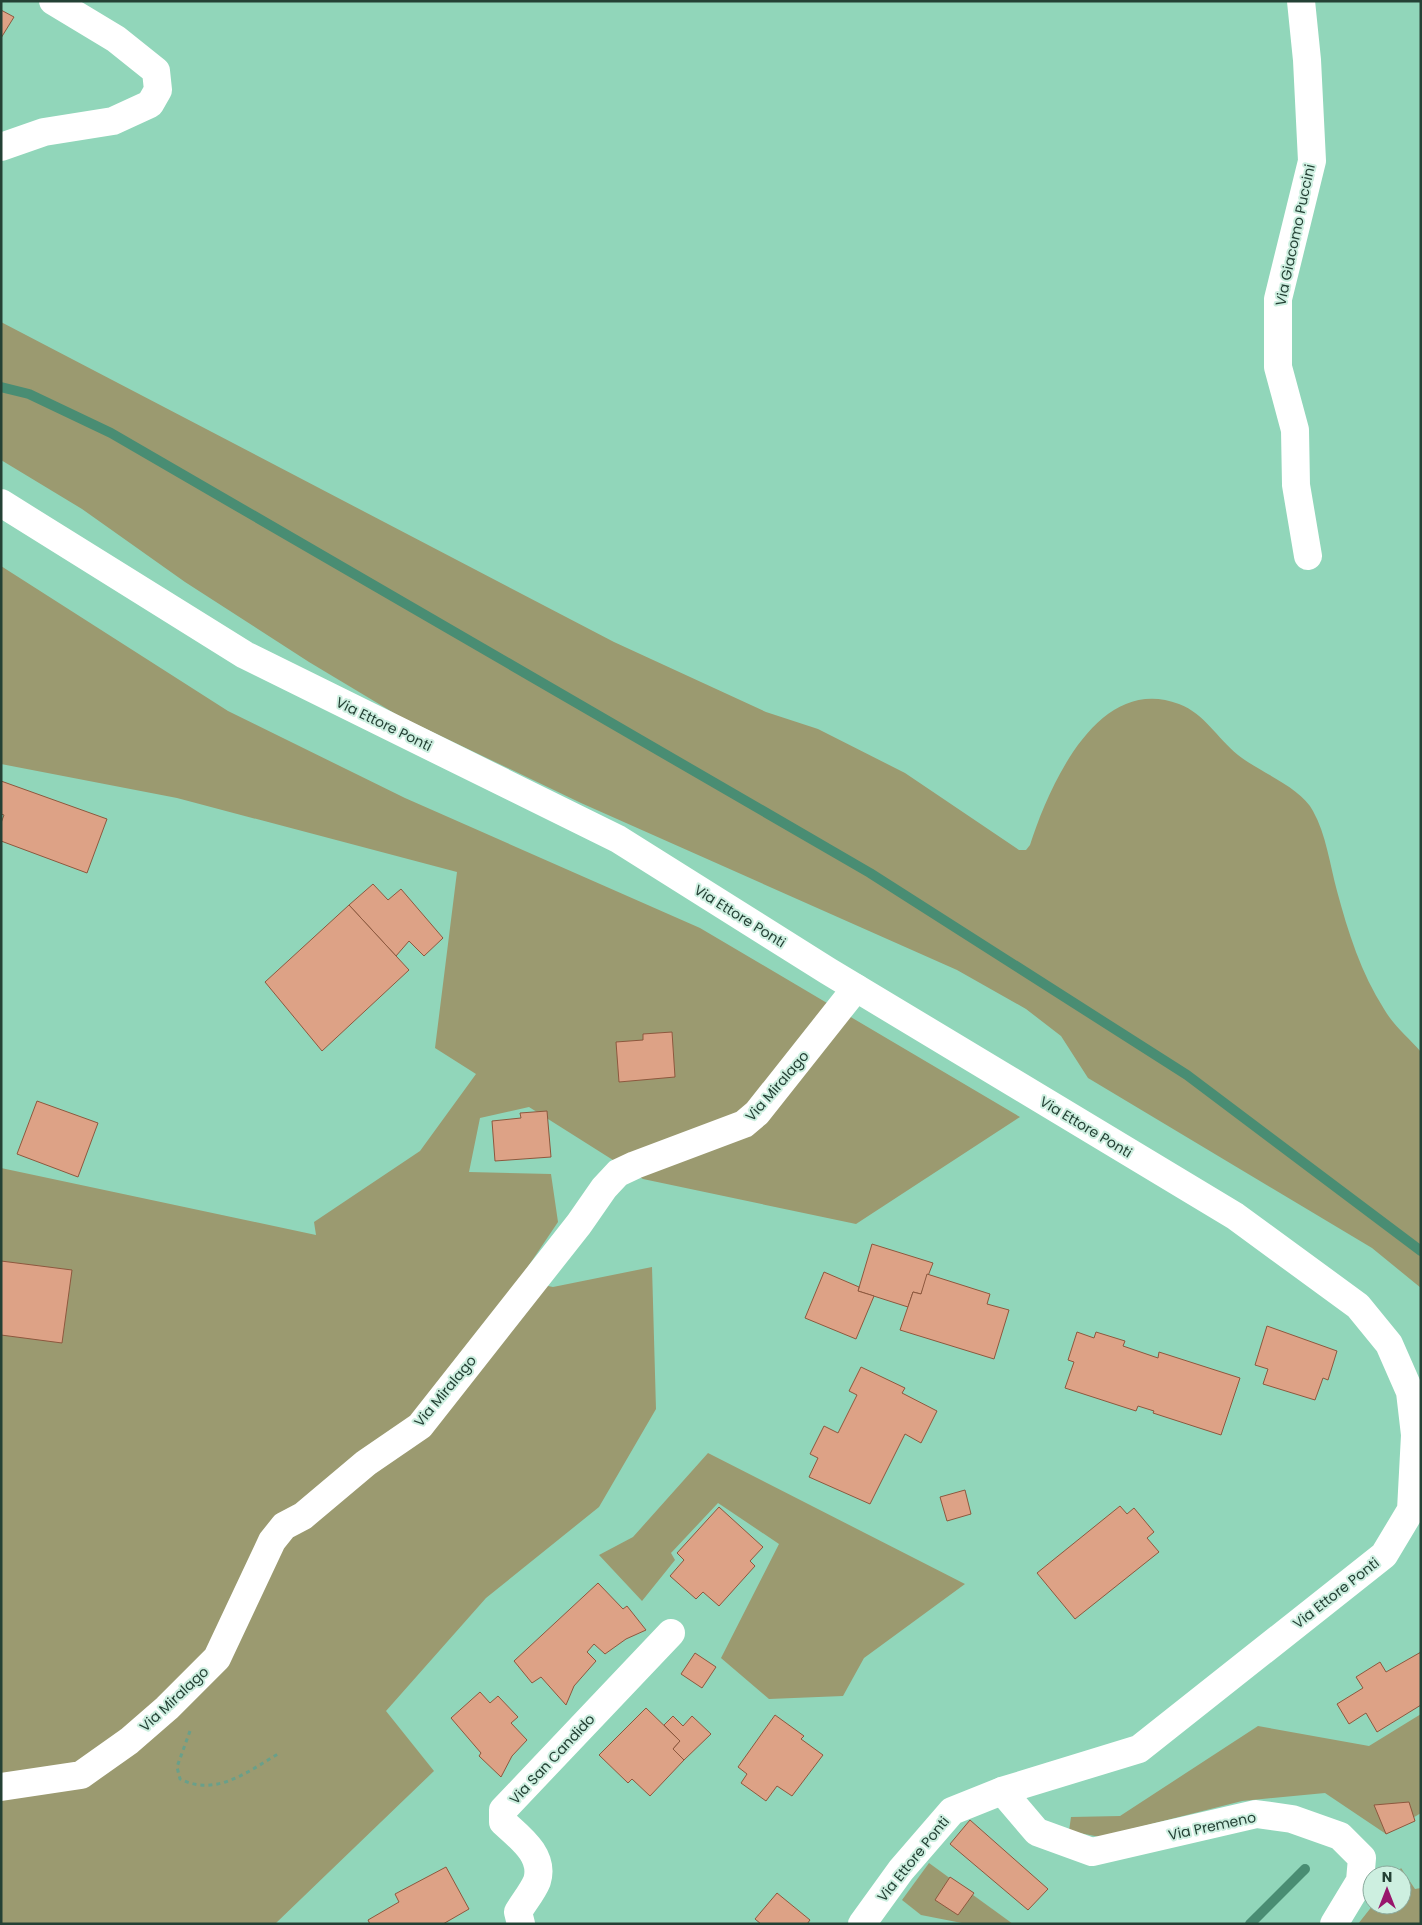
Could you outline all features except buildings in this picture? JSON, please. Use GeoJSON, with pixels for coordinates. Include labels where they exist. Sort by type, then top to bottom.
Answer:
{"type":"FeatureCollection","features":[{"type":"Feature","properties":{"kind":"street"},"geometry":{"type":"LineString","coordinates":[[1,147],[44,132],[113,121],[150,104],[158,90],[156,71],[116,39],[53,1]]}},
{"type":"Feature","properties":{"kind":"street","name":"Via Giacomo Puccini"},"geometry":{"type":"LineString","coordinates":[[1301,1],[1312,161],[1278,299],[1278,367],[1295,430],[1296,486],[1308,556]]}},
{"type":"Feature","properties":{"kind":"street","name":"Via Ettore Ponti"},"geometry":{"type":"LineString","coordinates":[[1,503],[245,655],[618,839],[856,988],[1242,1222],[1358,1306],[1389,1344],[1410,1392],[1416,1436],[1411,1510],[1384,1555],[1139,1749],[1002,1790],[952,1811],[901,1870],[862,1924]]}},
{"type":"Feature","properties":{"kind":"street","name":"Via Miralago"},"geometry":{"type":"LineString","coordinates":[[1,1787],[81,1775],[129,1741],[167,1708],[217,1658],[272,1541],[284,1526],[303,1516],[366,1463],[420,1426],[579,1224],[604,1188],[618,1173],[744,1124],[757,1113],[856,988]]}},
{"type":"Feature","properties":{"kind":"street","name":"Via San Candido"},"geometry":{"type":"LineString","coordinates":[[520,1924],[518,1912],[537,1880],[537,1862],[529,1846],[503,1822],[503,1810],[671,1633]]}},
{"type":"Feature","properties":{"kind":"street","name":"Via Premeno"},"geometry":{"type":"LineString","coordinates":[[1002,1790],[1037,1832],[1092,1852],[1256,1814],[1292,1819],[1340,1836],[1362,1858],[1360,1881],[1334,1924]]}},
{"type":"Feature","properties":{"kind":"path"},"geometry":{"type":"LineString","coordinates":[[194,1721],[177,1767],[180,1779],[192,1784],[229,1782],[278,1754]]}},
{"type":"Feature","properties":{"kind":"shaded area"},"geometry":{"type":"Polygon","coordinates":[[[1,322],[614,642],[766,712],[818,729],[905,773],[1019,850],[1026,850],[1030,845],[1050,794],[1064,766],[1081,741],[1101,719],[1124,705],[1150,699],[1179,704],[1188,708],[1204,720],[1238,755],[1290,787],[1307,802],[1313,811],[1324,840],[1341,906],[1362,967],[1388,1015],[1421,1052],[1421,1288],[1372,1248],[1088,1078],[1061,1036],[1026,1009],[957,970],[581,803],[399,716],[309,662],[185,582],[82,509],[1,460],[1,322]]]}},
{"type":"Feature","properties":{"kind":"shaded area"},"geometry":{"type":"Polygon","coordinates":[[[1,566],[228,711],[405,798],[700,928],[1020,1117],[856,1224],[643,1179],[529,1107],[480,1118],[469,1172],[551,1174],[558,1222],[519,1280],[553,1287],[652,1267],[656,1409],[599,1507],[486,1598],[386,1711],[434,1771],[275,1924],[1,1924],[1,1168],[316,1235],[314,1222],[420,1151],[476,1074],[435,1048],[457,872],[177,798],[1,764],[1,566]]]}},
{"type":"Feature","properties":{"kind":"shaded area"},"geometry":{"type":"Polygon","coordinates":[[[708,1453],[965,1584],[864,1658],[843,1696],[769,1699],[721,1658],[779,1544],[718,1503],[671,1553],[675,1560],[642,1601],[599,1555],[633,1537],[708,1453]]]}},
{"type":"Feature","properties":{"kind":"shaded area"},"geometry":{"type":"Polygon","coordinates":[[[1421,1714],[1421,1813],[1386,1834],[1325,1793],[1242,1801],[1100,1837],[1069,1831],[1071,1817],[1120,1816],[1258,1726],[1369,1746],[1421,1714]]]}},
{"type":"Feature","properties":{"kind":"shaded area"},"geometry":{"type":"Polygon","coordinates":[[[929,1863],[1013,1924],[967,1924],[921,1915],[902,1900],[929,1863]]]}},
{"type":"Feature","properties":{"kind":"shaded area"},"geometry":{"type":"Polygon","coordinates":[[[1412,1884],[1415,1889],[1421,1888],[1421,1924],[1358,1924],[1365,1915],[1412,1915],[1412,1884]]]}},
{"type":"Feature","properties":{"kind":"waterway"},"geometry":{"type":"LineString","coordinates":[[1,387],[29,394],[111,433],[870,873],[1187,1075],[1421,1251]]}},
{"type":"Feature","properties":{"kind":"waterway"},"geometry":{"type":"LineString","coordinates":[[1250,1924],[1305,1869]]}}]}
